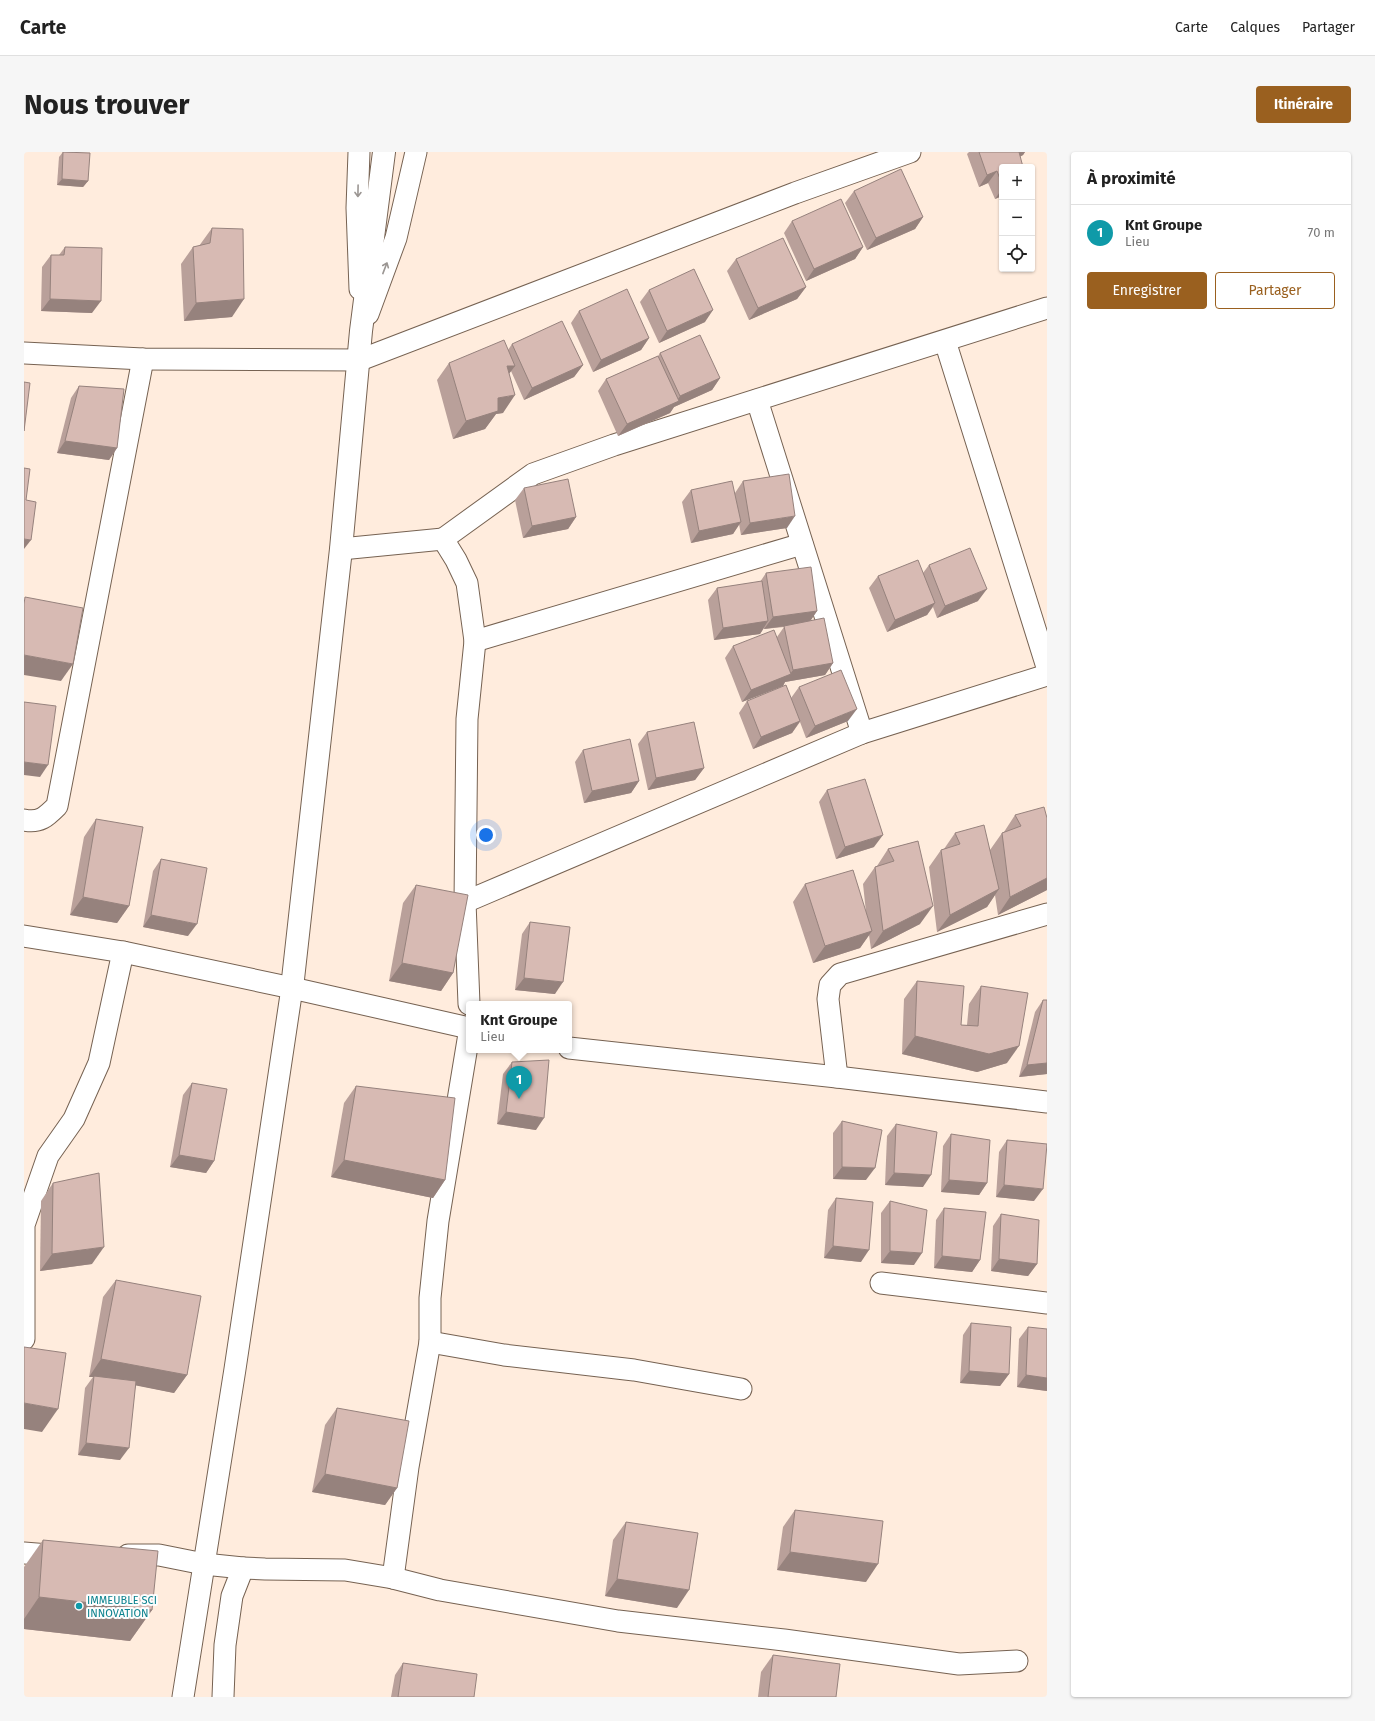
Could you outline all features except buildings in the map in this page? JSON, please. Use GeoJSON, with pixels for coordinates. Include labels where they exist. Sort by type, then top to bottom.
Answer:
{"type":"FeatureCollection","features":[{"type":"Feature","properties":{"kind":"street"},"geometry":{"type":"LineString","coordinates":[[183,1697],[235,1368],[292,988],[341,548],[360,360],[361,331],[357,208],[359,152]]}},
{"type":"Feature","properties":{"kind":"street"},"geometry":{"type":"LineString","coordinates":[[361,331],[384,152]]}},
{"type":"Feature","properties":{"kind":"street"},"geometry":{"type":"LineString","coordinates":[[361,331],[396,238],[416,152]]}},
{"type":"Feature","properties":{"kind":"street"},"geometry":{"type":"LineString","coordinates":[[24,353],[143,359],[360,360],[794,193],[910,152]]}},
{"type":"Feature","properties":{"kind":"street"},"geometry":{"type":"LineString","coordinates":[[341,548],[443,539],[533,474],[614,445],[1047,308]]}},
{"type":"Feature","properties":{"kind":"street"},"geometry":{"type":"LineString","coordinates":[[945,341],[1047,667]]}},
{"type":"Feature","properties":{"kind":"street"},"geometry":{"type":"LineString","coordinates":[[24,820],[29,821],[45,818],[56,806],[143,359]]}},
{"type":"Feature","properties":{"kind":"street"},"geometry":{"type":"LineString","coordinates":[[756,400],[862,733]]}},
{"type":"Feature","properties":{"kind":"street"},"geometry":{"type":"LineString","coordinates":[[443,539],[456,560],[467,583],[475,641],[467,719],[465,902],[469,1001]]}},
{"type":"Feature","properties":{"kind":"street"},"geometry":{"type":"LineString","coordinates":[[475,641],[802,544]]}},
{"type":"Feature","properties":{"kind":"street"},"geometry":{"type":"LineString","coordinates":[[465,902],[862,733],[1047,675]]}},
{"type":"Feature","properties":{"kind":"street"},"geometry":{"type":"LineString","coordinates":[[837,1077],[828,999],[830,985],[840,974],[1047,914]]}},
{"type":"Feature","properties":{"kind":"street"},"geometry":{"type":"LineString","coordinates":[[24,936],[123,952],[466,1027]]}},
{"type":"Feature","properties":{"kind":"street"},"geometry":{"type":"LineString","coordinates":[[24,1339],[24,1225],[48,1156],[74,1119],[99,1063],[123,952]]}},
{"type":"Feature","properties":{"kind":"street"},"geometry":{"type":"LineString","coordinates":[[572,1048],[837,1077],[1047,1102]]}},
{"type":"Feature","properties":{"kind":"street"},"geometry":{"type":"LineString","coordinates":[[393,1578],[408,1467],[430,1342],[430,1298],[438,1221],[466,1052]]}},
{"type":"Feature","properties":{"kind":"street"},"geometry":{"type":"LineString","coordinates":[[881,1283],[1047,1303]]}},
{"type":"Feature","properties":{"kind":"street"},"geometry":{"type":"LineString","coordinates":[[430,1342],[504,1355],[634,1370],[741,1389]]}},
{"type":"Feature","properties":{"kind":"street"},"geometry":{"type":"LineString","coordinates":[[24,1553],[79,1556]]}},
{"type":"Feature","properties":{"kind":"street"},"geometry":{"type":"LineString","coordinates":[[111,1556],[159,1556],[204,1564],[271,1570],[345,1570],[393,1578],[440,1590],[618,1621],[784,1640],[959,1664],[1017,1662]]}},
{"type":"Feature","properties":{"kind":"street"},"geometry":{"type":"LineString","coordinates":[[223,1697],[225,1645],[232,1596],[243,1568]]}},
{"type":"Feature","properties":{"kind":"place","name":"Knt Groupe"},"geometry":{"type":"Point","coordinates":[519,1099]}},
{"type":"Feature","properties":{"kind":"place","name":"IMMEUBLE SCI INNOVATION"},"geometry":{"type":"Point","coordinates":[79,1606]}}]}
